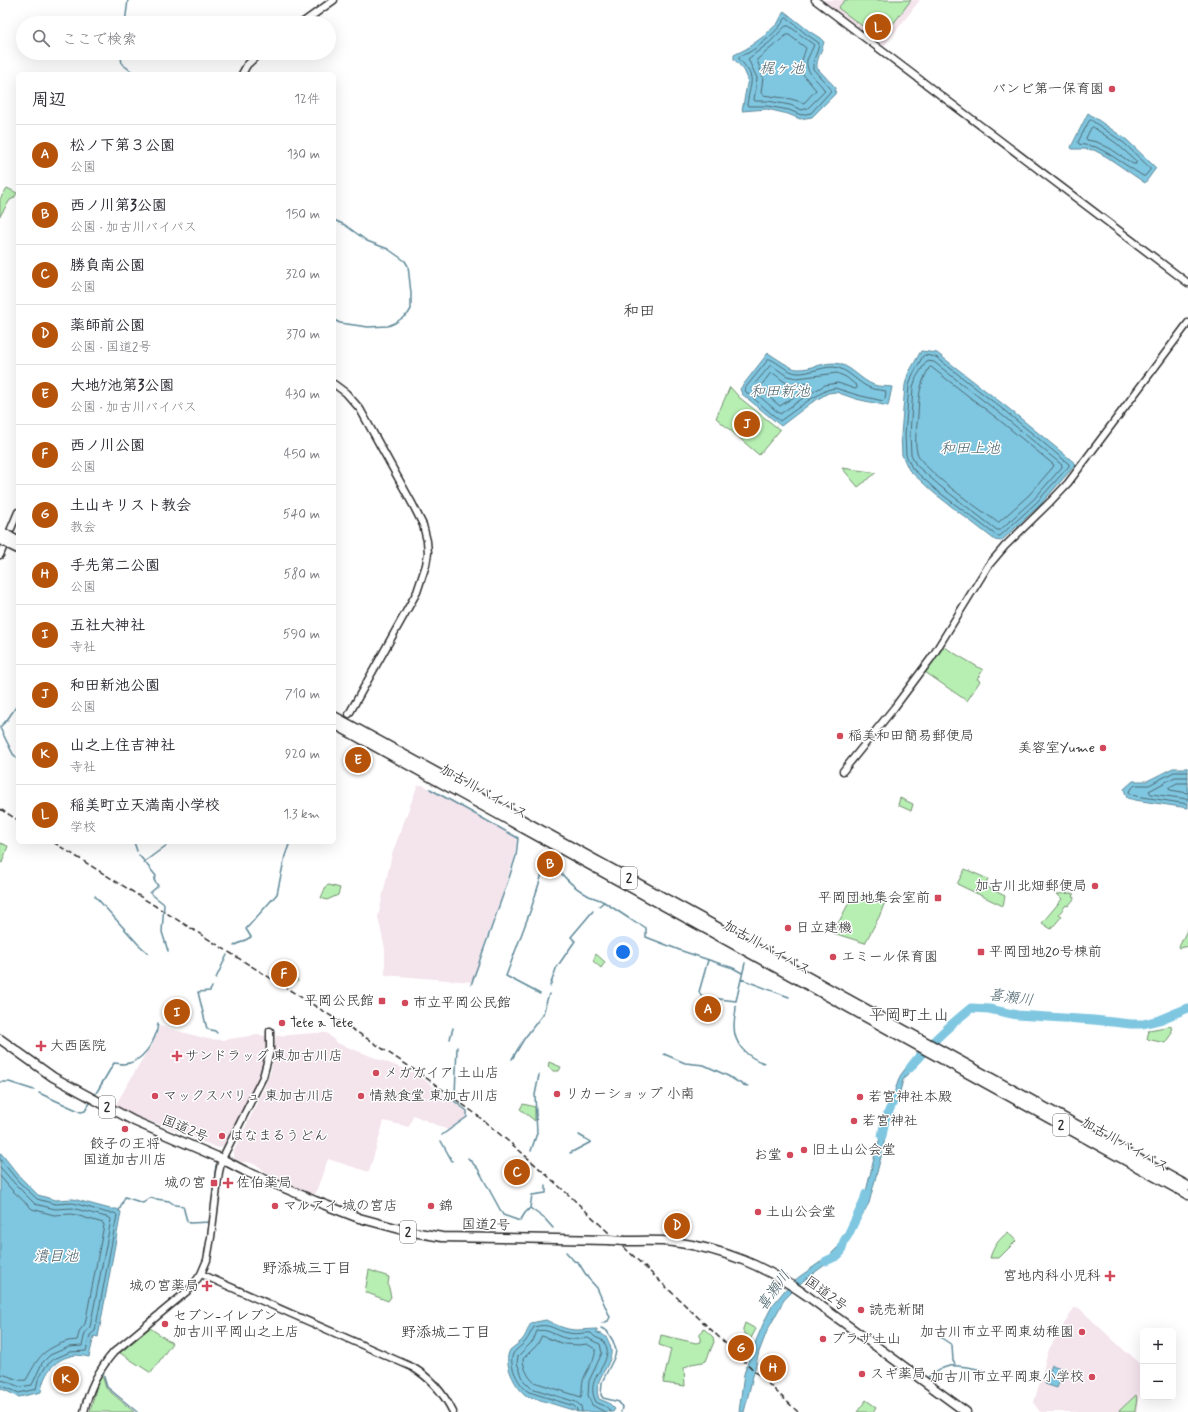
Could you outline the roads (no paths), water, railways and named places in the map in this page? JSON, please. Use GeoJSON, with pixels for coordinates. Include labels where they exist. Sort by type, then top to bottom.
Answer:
{"type":"FeatureCollection","features":[{"type":"Feature","properties":{"kind":"highway"},"geometry":{"type":"LineString","coordinates":[[1,536],[13,541]]}},
{"type":"Feature","properties":{"kind":"highway","name":"加古川バイパス"},"geometry":{"type":"LineString","coordinates":[[336,717],[922,1044]]}},
{"type":"Feature","properties":{"kind":"highway","name":"加古川バイパス"},"geometry":{"type":"LineString","coordinates":[[336,725],[922,1044],[1188,1186]]}},
{"type":"Feature","properties":{"kind":"highway","name":"国道2号"},"geometry":{"type":"LineString","coordinates":[[0,1039],[53,1077],[134,1121],[222,1159],[245,1171],[358,1218],[407,1232],[442,1237],[673,1242],[721,1252],[761,1267],[785,1280],[966,1412]]}},
{"type":"Feature","properties":{"kind":"highway","name":"加古川バイパス"},"geometry":{"type":"LineString","coordinates":[[936,1051],[1188,1195]]}},
{"type":"Feature","properties":{"kind":"street"},"geometry":{"type":"LineString","coordinates":[[312,16],[334,0]]}},
{"type":"Feature","properties":{"kind":"street"},"geometry":{"type":"LineString","coordinates":[[815,0],[1188,283]]}},
{"type":"Feature","properties":{"kind":"street"},"geometry":{"type":"LineString","coordinates":[[243,72],[247,65],[252,60]]}},
{"type":"Feature","properties":{"kind":"street"},"geometry":{"type":"LineString","coordinates":[[843,771],[894,708],[923,669],[988,566],[1005,546],[1050,502],[1068,482],[1188,323]]}},
{"type":"Feature","properties":{"kind":"street"},"geometry":{"type":"LineString","coordinates":[[336,386],[346,393],[360,409],[413,505],[423,525],[428,553],[426,565],[417,592],[349,714]]}},
{"type":"Feature","properties":{"kind":"street"},"geometry":{"type":"LineString","coordinates":[[0,556],[16,517]]}},
{"type":"Feature","properties":{"kind":"street"},"geometry":{"type":"LineString","coordinates":[[84,1412],[92,1388],[105,1362],[114,1352],[191,1288],[207,1260],[222,1159],[263,1077],[270,1051],[270,1031]]}},
{"type":"Feature","properties":{"kind":"street"},"geometry":{"type":"LineString","coordinates":[[200,1274],[412,1367],[436,1385],[453,1412]]}},
{"type":"Feature","properties":{"kind":"water","name":"梶ヶ池"},"geometry":{"type":"Polygon","coordinates":[[[784,11],[824,42],[818,58],[817,68],[836,88],[835,94],[812,117],[800,119],[788,114],[767,109],[742,111],[748,79],[744,70],[734,59],[734,55],[746,49],[764,36],[778,23],[784,11]]]}},
{"type":"Feature","properties":{"kind":"water"},"geometry":{"type":"Polygon","coordinates":[[[1088,113],[1127,140],[1156,168],[1145,183],[1094,150],[1072,149],[1071,147],[1088,113]]]}},
{"type":"Feature","properties":{"kind":"water","name":"和田上池"},"geometry":{"type":"Polygon","coordinates":[[[921,351],[937,353],[1008,408],[1076,464],[1040,505],[1001,541],[995,540],[934,493],[909,470],[902,455],[901,435],[905,385],[908,374],[921,351]]]}},
{"type":"Feature","properties":{"kind":"water","name":"和田新池"},"geometry":{"type":"Polygon","coordinates":[[[768,353],[787,365],[797,369],[830,363],[845,366],[874,385],[892,387],[888,406],[856,399],[836,392],[828,393],[811,403],[781,426],[742,394],[740,389],[768,353]]]}},
{"type":"Feature","properties":{"kind":"water"},"geometry":{"type":"Polygon","coordinates":[[[1173,768],[1188,768],[1188,808],[1127,798],[1124,789],[1133,781],[1147,781],[1173,768]]]}},
{"type":"Feature","properties":{"kind":"water"},"geometry":{"type":"Polygon","coordinates":[[[914,1057],[919,1059],[903,1080],[899,1095],[888,1122],[882,1153],[869,1203],[850,1237],[842,1245],[837,1256],[803,1281],[784,1300],[767,1331],[759,1352],[744,1412],[739,1412],[744,1374],[752,1350],[772,1306],[785,1290],[799,1277],[829,1256],[848,1235],[863,1204],[876,1150],[900,1076],[914,1057]]]}},
{"type":"Feature","properties":{"kind":"water","name":"潰目池"},"geometry":{"type":"Polygon","coordinates":[[[0,1152],[21,1178],[38,1195],[55,1200],[73,1199],[110,1209],[117,1209],[121,1212],[98,1337],[94,1336],[89,1357],[73,1355],[59,1361],[47,1374],[41,1392],[19,1397],[0,1388],[0,1152]]]}},
{"type":"Feature","properties":{"kind":"water"},"geometry":{"type":"Polygon","coordinates":[[[546,1320],[569,1329],[597,1329],[597,1333],[602,1334],[607,1338],[611,1348],[610,1360],[599,1381],[597,1392],[599,1399],[609,1403],[615,1409],[613,1412],[579,1412],[527,1396],[519,1388],[511,1375],[508,1355],[510,1350],[524,1338],[531,1323],[546,1320]]]}},
{"type":"Feature","properties":{"kind":"water"},"geometry":{"type":"Polygon","coordinates":[[[1052,1365],[1064,1369],[1057,1388],[1045,1384],[1052,1365]]]}},
{"type":"Feature","properties":{"kind":"waterway"},"geometry":{"type":"LineString","coordinates":[[126,16],[128,0]]}},
{"type":"Feature","properties":{"kind":"waterway"},"geometry":{"type":"LineString","coordinates":[[121,60],[122,64],[132,72]]}},
{"type":"Feature","properties":{"kind":"waterway"},"geometry":{"type":"LineString","coordinates":[[336,221],[345,225],[367,241],[388,249],[405,261],[408,266],[411,293],[411,309],[408,314],[388,326],[368,327],[340,323],[336,321]]}},
{"type":"Feature","properties":{"kind":"waterway"},"geometry":{"type":"LineString","coordinates":[[0,727],[16,707]]}},
{"type":"Feature","properties":{"kind":"waterway"},"geometry":{"type":"LineString","coordinates":[[0,728],[16,757]]}},
{"type":"Feature","properties":{"kind":"waterway"},"geometry":{"type":"LineString","coordinates":[[430,789],[518,838],[516,856],[509,878],[471,985]]}},
{"type":"Feature","properties":{"kind":"waterway"},"geometry":{"type":"LineString","coordinates":[[135,844],[137,851]]}},
{"type":"Feature","properties":{"kind":"waterway"},"geometry":{"type":"LineString","coordinates":[[144,862],[168,844]]}},
{"type":"Feature","properties":{"kind":"waterway"},"geometry":{"type":"LineString","coordinates":[[234,946],[251,937],[246,929],[277,894],[285,856],[289,844]]}},
{"type":"Feature","properties":{"kind":"waterway"},"geometry":{"type":"LineString","coordinates":[[139,855],[156,876],[154,880],[158,886],[150,893],[164,904],[162,932],[168,951]]}},
{"type":"Feature","properties":{"kind":"waterway"},"geometry":{"type":"LineString","coordinates":[[545,862],[547,855]]}},
{"type":"Feature","properties":{"kind":"waterway"},"geometry":{"type":"LineString","coordinates":[[553,857],[558,869],[567,880],[589,896],[604,902],[599,906]]}},
{"type":"Feature","properties":{"kind":"waterway"},"geometry":{"type":"LineString","coordinates":[[540,994],[506,976],[531,909],[542,874]]}},
{"type":"Feature","properties":{"kind":"waterway"},"geometry":{"type":"LineString","coordinates":[[95,896],[148,953]]}},
{"type":"Feature","properties":{"kind":"waterway"},"geometry":{"type":"LineString","coordinates":[[604,902],[646,928],[646,937],[733,968],[742,973]]}},
{"type":"Feature","properties":{"kind":"waterway"},"geometry":{"type":"LineString","coordinates":[[559,964],[575,941],[571,937],[593,911]]}},
{"type":"Feature","properties":{"kind":"waterway"},"geometry":{"type":"LineString","coordinates":[[216,978],[227,955]]}},
{"type":"Feature","properties":{"kind":"waterway"},"geometry":{"type":"LineString","coordinates":[[708,960],[699,992],[702,997],[736,1001],[745,963]]}},
{"type":"Feature","properties":{"kind":"waterway"},"geometry":{"type":"LineString","coordinates":[[550,986],[557,966]]}},
{"type":"Feature","properties":{"kind":"waterway"},"geometry":{"type":"LineString","coordinates":[[741,979],[789,997]]}},
{"type":"Feature","properties":{"kind":"waterway"},"geometry":{"type":"LineString","coordinates":[[212,987],[210,991],[198,992],[207,1029],[217,1033]]}},
{"type":"Feature","properties":{"kind":"waterway"},"geometry":{"type":"LineString","coordinates":[[547,1000],[549,994]]}},
{"type":"Feature","properties":{"kind":"waterway"},"geometry":{"type":"LineString","coordinates":[[512,1059],[524,1039],[543,1014],[547,1000]]}},
{"type":"Feature","properties":{"kind":"waterway"},"geometry":{"type":"LineString","coordinates":[[736,1006],[734,1026],[736,1039],[747,1054],[764,1063]]}},
{"type":"Feature","properties":{"kind":"waterway","name":"喜瀬川"},"geometry":{"type":"LineString","coordinates":[[910,1068],[939,1036],[971,1008],[989,1009],[1017,1015],[1131,1024],[1143,1024],[1159,1020],[1188,1008]]}},
{"type":"Feature","properties":{"kind":"waterway"},"geometry":{"type":"LineString","coordinates":[[95,1095],[114,1063],[130,1063],[142,1056],[155,1037],[158,1023]]}},
{"type":"Feature","properties":{"kind":"waterway"},"geometry":{"type":"LineString","coordinates":[[450,1039],[453,1028]]}},
{"type":"Feature","properties":{"kind":"waterway"},"geometry":{"type":"LineString","coordinates":[[455,1095],[457,1047]]}},
{"type":"Feature","properties":{"kind":"waterway"},"geometry":{"type":"LineString","coordinates":[[664,1054],[685,1063],[704,1065],[743,1085],[748,1086]]}},
{"type":"Feature","properties":{"kind":"waterway"},"geometry":{"type":"LineString","coordinates":[[531,1151],[537,1133],[535,1095],[539,1075]]}},
{"type":"Feature","properties":{"kind":"waterway"},"geometry":{"type":"LineString","coordinates":[[0,1082],[9,1082],[34,1090]]}},
{"type":"Feature","properties":{"kind":"waterway"},"geometry":{"type":"LineString","coordinates":[[39,1093],[81,1112],[85,1111],[90,1103]]}},
{"type":"Feature","properties":{"kind":"waterway","name":"喜瀬川"},"geometry":{"type":"LineString","coordinates":[[882,1136],[885,1120],[896,1095]]}},
{"type":"Feature","properties":{"kind":"waterway"},"geometry":{"type":"LineString","coordinates":[[442,1135],[467,1117],[467,1111],[454,1101]]}},
{"type":"Feature","properties":{"kind":"waterway"},"geometry":{"type":"LineString","coordinates":[[570,1153],[591,1142],[579,1135]]}},
{"type":"Feature","properties":{"kind":"waterway"},"geometry":{"type":"LineString","coordinates":[[441,1141],[452,1161]]}},
{"type":"Feature","properties":{"kind":"waterway"},"geometry":{"type":"LineString","coordinates":[[468,1158],[478,1169],[503,1215],[520,1221],[530,1208],[545,1219],[553,1228]]}},
{"type":"Feature","properties":{"kind":"waterway"},"geometry":{"type":"LineString","coordinates":[[119,1211],[125,1197],[143,1203],[150,1198],[169,1201],[175,1205],[183,1206],[187,1221],[190,1223],[210,1222],[216,1165]]}},
{"type":"Feature","properties":{"kind":"waterway"},"geometry":{"type":"LineString","coordinates":[[530,1208],[532,1195],[546,1193],[546,1186]]}},
{"type":"Feature","properties":{"kind":"waterway","name":"喜瀬川"},"geometry":{"type":"LineString","coordinates":[[826,1261],[837,1256],[841,1252],[844,1241],[863,1204],[866,1194]]}},
{"type":"Feature","properties":{"kind":"waterway"},"geometry":{"type":"LineString","coordinates":[[566,1252],[574,1261],[578,1262],[588,1278],[597,1288],[610,1317],[608,1321],[602,1323]]}},
{"type":"Feature","properties":{"kind":"waterway"},"geometry":{"type":"LineString","coordinates":[[601,1328],[607,1331],[616,1350],[615,1356],[602,1382],[601,1395],[603,1398],[619,1402],[622,1407],[621,1412]]}},
{"type":"Feature","properties":{"kind":"waterway"},"geometry":{"type":"LineString","coordinates":[[940,1337],[952,1345],[953,1361],[955,1364]]}},
{"type":"Feature","properties":{"kind":"waterway"},"geometry":{"type":"LineString","coordinates":[[928,1377],[948,1366],[959,1366],[982,1370]]}},
{"type":"Feature","properties":{"kind":"waterway"},"geometry":{"type":"LineString","coordinates":[[103,1374],[107,1387],[137,1412]]}},
{"type":"Feature","properties":{"kind":"railway"},"geometry":{"type":"LineString","coordinates":[[0,809],[16,819]]}},
{"type":"Feature","properties":{"kind":"railway"},"geometry":{"type":"LineString","coordinates":[[56,844],[371,1041],[425,1077],[473,1112],[520,1151],[571,1197],[798,1412]]}},
{"type":"Feature","properties":{"kind":"place","name":"稲美町立天満南小学校"},"geometry":{"type":"Point","coordinates":[878,27]}},
{"type":"Feature","properties":{"kind":"place","name":"バンビ第一保育園"},"geometry":{"type":"Point","coordinates":[1112,89]}},
{"type":"Feature","properties":{"kind":"place","name":"和田新池公園"},"geometry":{"type":"Point","coordinates":[747,424]}},
{"type":"Feature","properties":{"kind":"place","name":"稲美和田簡易郵便局"},"geometry":{"type":"Point","coordinates":[840,736]}},
{"type":"Feature","properties":{"kind":"place","name":"美容室Yume"},"geometry":{"type":"Point","coordinates":[1103,748]}},
{"type":"Feature","properties":{"kind":"place","name":"大地ｹ池第3公園"},"geometry":{"type":"Point","coordinates":[358,760]}},
{"type":"Feature","properties":{"kind":"place","name":"西ノ川第3公園"},"geometry":{"type":"Point","coordinates":[550,864]}},
{"type":"Feature","properties":{"kind":"place","name":"加古川北畑郵便局"},"geometry":{"type":"Point","coordinates":[1095,886]}},
{"type":"Feature","properties":{"kind":"place","name":"平岡団地集会室前"},"geometry":{"type":"Point","coordinates":[938,898]}},
{"type":"Feature","properties":{"kind":"place","name":"日立建機"},"geometry":{"type":"Point","coordinates":[788,928]}},
{"type":"Feature","properties":{"kind":"place","name":"平岡団地20号棟前"},"geometry":{"type":"Point","coordinates":[981,952]}},
{"type":"Feature","properties":{"kind":"place","name":"エミール保育園"},"geometry":{"type":"Point","coordinates":[833,957]}},
{"type":"Feature","properties":{"kind":"place","name":"西ノ川公園"},"geometry":{"type":"Point","coordinates":[284,974]}},
{"type":"Feature","properties":{"kind":"place","name":"平岡公民館"},"geometry":{"type":"Point","coordinates":[382,1001]}},
{"type":"Feature","properties":{"kind":"place","name":"市立平岡公民館"},"geometry":{"type":"Point","coordinates":[405,1003]}},
{"type":"Feature","properties":{"kind":"place","name":"松ノ下第３公園"},"geometry":{"type":"Point","coordinates":[708,1009]}},
{"type":"Feature","properties":{"kind":"place","name":"五社大神社"},"geometry":{"type":"Point","coordinates":[177,1012]}},
{"type":"Feature","properties":{"kind":"place","name":"Tete a Tete"},"geometry":{"type":"Point","coordinates":[282,1023]}},
{"type":"Feature","properties":{"kind":"place","name":"大西医院"},"geometry":{"type":"Point","coordinates":[41,1046]}},
{"type":"Feature","properties":{"kind":"place","name":"サンドラッグ 東加古川店"},"geometry":{"type":"Point","coordinates":[177,1056]}},
{"type":"Feature","properties":{"kind":"place","name":"メガガイア 土山店"},"geometry":{"type":"Point","coordinates":[376,1073]}},
{"type":"Feature","properties":{"kind":"place","name":"リカーショップ 小南"},"geometry":{"type":"Point","coordinates":[557,1094]}},
{"type":"Feature","properties":{"kind":"place","name":"マックスバリュ 東加古川店"},"geometry":{"type":"Point","coordinates":[155,1096]}},
{"type":"Feature","properties":{"kind":"place","name":"情熱食堂 東加古川店"},"geometry":{"type":"Point","coordinates":[361,1096]}},
{"type":"Feature","properties":{"kind":"place","name":"若宮神社本殿"},"geometry":{"type":"Point","coordinates":[860,1097]}},
{"type":"Feature","properties":{"kind":"place","name":"若宮神社"},"geometry":{"type":"Point","coordinates":[854,1121]}},
{"type":"Feature","properties":{"kind":"place","name":"餃子の王将 国道加古川店"},"geometry":{"type":"Point","coordinates":[125,1129]}},
{"type":"Feature","properties":{"kind":"place","name":"はなまるうどん"},"geometry":{"type":"Point","coordinates":[222,1136]}},
{"type":"Feature","properties":{"kind":"place","name":"旧土山公会堂"},"geometry":{"type":"Point","coordinates":[804,1150]}},
{"type":"Feature","properties":{"kind":"place","name":"お堂"},"geometry":{"type":"Point","coordinates":[790,1155]}},
{"type":"Feature","properties":{"kind":"place","name":"勝負南公園"},"geometry":{"type":"Point","coordinates":[517,1172]}},
{"type":"Feature","properties":{"kind":"place","name":"城の宮"},"geometry":{"type":"Point","coordinates":[214,1183]}},
{"type":"Feature","properties":{"kind":"place","name":"佐伯薬局"},"geometry":{"type":"Point","coordinates":[228,1183]}},
{"type":"Feature","properties":{"kind":"place","name":"マルアイ 城の宮店"},"geometry":{"type":"Point","coordinates":[275,1206]}},
{"type":"Feature","properties":{"kind":"place","name":"錦"},"geometry":{"type":"Point","coordinates":[431,1206]}},
{"type":"Feature","properties":{"kind":"place","name":"土山公会堂"},"geometry":{"type":"Point","coordinates":[758,1212]}},
{"type":"Feature","properties":{"kind":"place","name":"薬師前公園"},"geometry":{"type":"Point","coordinates":[677,1226]}},
{"type":"Feature","properties":{"kind":"place","name":"宮地内科小児科"},"geometry":{"type":"Point","coordinates":[1110,1276]}},
{"type":"Feature","properties":{"kind":"place","name":"城の宮薬局"},"geometry":{"type":"Point","coordinates":[207,1286]}},
{"type":"Feature","properties":{"kind":"place","name":"読売新聞"},"geometry":{"type":"Point","coordinates":[861,1310]}},
{"type":"Feature","properties":{"kind":"place","name":"セブン-イレブン 加古川平岡山之上店"},"geometry":{"type":"Point","coordinates":[165,1324]}},
{"type":"Feature","properties":{"kind":"place","name":"加古川市立平岡東幼稚園"},"geometry":{"type":"Point","coordinates":[1082,1332]}},
{"type":"Feature","properties":{"kind":"place","name":"プラザ土山"},"geometry":{"type":"Point","coordinates":[823,1339]}},
{"type":"Feature","properties":{"kind":"place","name":"土山キリスト教会"},"geometry":{"type":"Point","coordinates":[741,1348]}},
{"type":"Feature","properties":{"kind":"place","name":"手先第二公園"},"geometry":{"type":"Point","coordinates":[773,1368]}},
{"type":"Feature","properties":{"kind":"place","name":"スギ薬局"},"geometry":{"type":"Point","coordinates":[862,1374]}},
{"type":"Feature","properties":{"kind":"place","name":"加古川市立平岡東小学校"},"geometry":{"type":"Point","coordinates":[1092,1377]}},
{"type":"Feature","properties":{"kind":"place","name":"山之上住吉神社"},"geometry":{"type":"Point","coordinates":[66,1379]}},
{"type":"Feature","properties":{"kind":"district","name":"和田"},"geometry":{"type":"Point","coordinates":[639,311]}},
{"type":"Feature","properties":{"kind":"district","name":"平岡町土山"},"geometry":{"type":"Point","coordinates":[909,1015]}},
{"type":"Feature","properties":{"kind":"district","name":"野添城三丁目"},"geometry":{"type":"Point","coordinates":[307,1269]}},
{"type":"Feature","properties":{"kind":"district","name":"野添城二丁目"},"geometry":{"type":"Point","coordinates":[446,1333]}}]}
